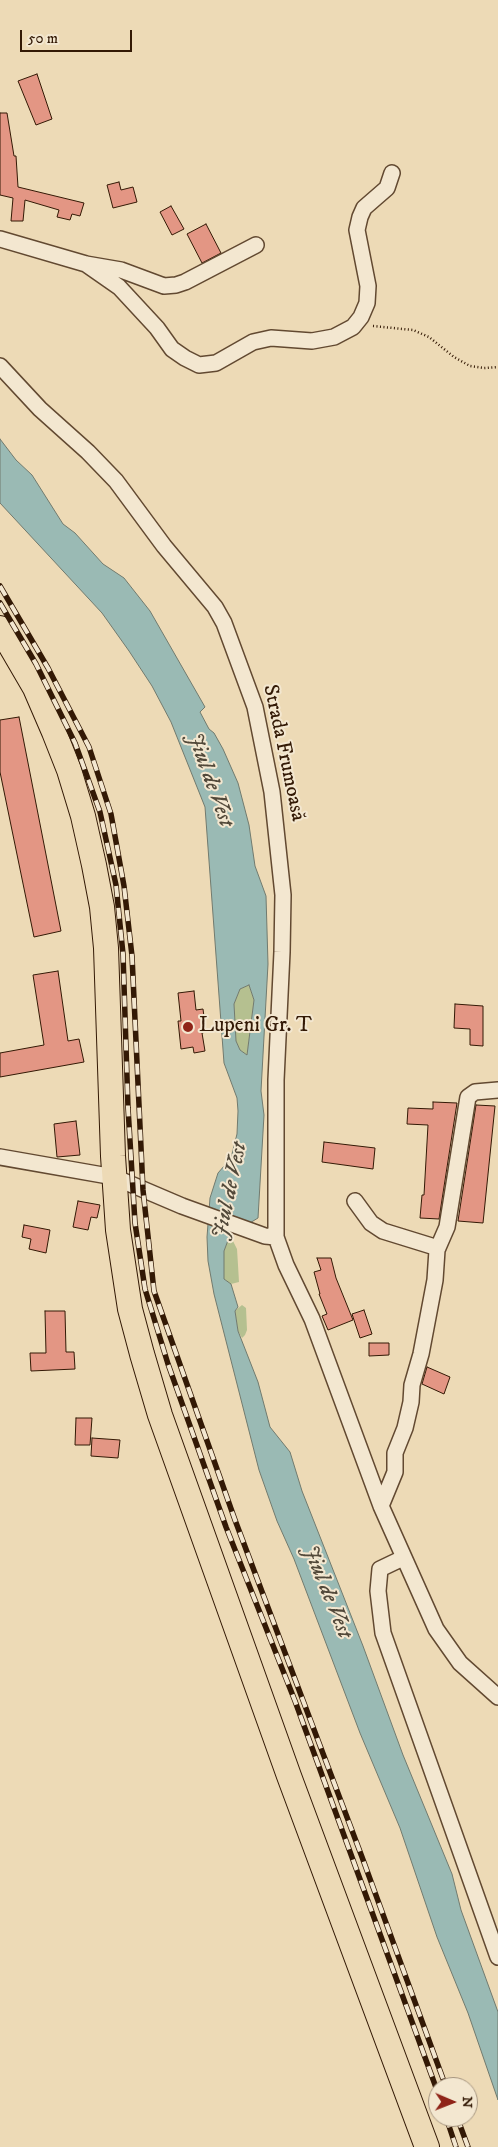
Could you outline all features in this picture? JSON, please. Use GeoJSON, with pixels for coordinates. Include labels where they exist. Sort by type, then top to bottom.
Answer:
{"type":"FeatureCollection","features":[{"type":"Feature","properties":{"kind":"main road"},"geometry":{"type":"LineString","coordinates":[[0,628],[35,688],[54,732],[77,798],[94,865],[102,907],[106,948],[114,1177],[118,1230],[130,1309],[160,1415],[288,1776],[427,2147]]}},
{"type":"Feature","properties":{"kind":"street"},"geometry":{"type":"LineString","coordinates":[[86,264],[118,287],[157,328],[172,348],[185,358],[199,365],[216,363],[253,342],[271,338],[312,340],[334,337],[353,327],[361,317],[367,303],[368,286],[357,230],[364,208],[387,188],[392,173]]}},
{"type":"Feature","properties":{"kind":"street"},"geometry":{"type":"LineString","coordinates":[[0,239],[86,264],[121,270],[164,286],[176,286],[256,246]]}},
{"type":"Feature","properties":{"kind":"street","name":"Strada Frumoasă"},"geometry":{"type":"LineString","coordinates":[[0,366],[40,410],[88,452],[116,481],[164,546],[216,608],[228,631],[255,707],[272,792],[283,895],[271,1237],[312,1319],[382,1506],[403,1558],[436,1629],[460,1663],[498,1697]]}},
{"type":"Feature","properties":{"kind":"street"},"geometry":{"type":"LineString","coordinates":[[382,1506],[395,1472],[395,1453],[405,1428],[411,1402],[412,1385],[421,1354],[435,1280],[438,1248],[447,1227],[468,1097],[476,1092],[498,1090]]}},
{"type":"Feature","properties":{"kind":"street"},"geometry":{"type":"LineString","coordinates":[[0,1156],[114,1177],[182,1206],[271,1237]]}},
{"type":"Feature","properties":{"kind":"street"},"geometry":{"type":"LineString","coordinates":[[355,1201],[371,1224],[382,1231],[438,1248]]}},
{"type":"Feature","properties":{"kind":"street"},"geometry":{"type":"LineString","coordinates":[[403,1558],[380,1569],[378,1591],[383,1633],[498,1958]]}},
{"type":"Feature","properties":{"kind":"path"},"geometry":{"type":"LineString","coordinates":[[353,327],[379,326],[412,330],[429,337],[454,357],[470,366],[498,367]]}},
{"type":"Feature","properties":{"kind":"green space"},"geometry":{"type":"Polygon","coordinates":[[[249,985],[254,1000],[247,1055],[240,1050],[236,1041],[234,1004],[240,989],[249,985]]]}},
{"type":"Feature","properties":{"kind":"green space"},"geometry":{"type":"Polygon","coordinates":[[[230,1235],[237,1249],[239,1282],[231,1284],[224,1279],[224,1251],[230,1235]]]}},
{"type":"Feature","properties":{"kind":"green space"},"geometry":{"type":"Polygon","coordinates":[[[242,1305],[246,1308],[247,1330],[242,1338],[238,1331],[235,1311],[242,1305]]]}},
{"type":"Feature","properties":{"kind":"water","name":"Jiul de Vest"},"geometry":{"type":"Polygon","coordinates":[[[0,439],[16,460],[32,475],[63,524],[75,533],[103,564],[124,578],[150,611],[205,707],[200,712],[223,749],[238,783],[249,825],[255,866],[266,896],[268,964],[261,1091],[264,1115],[258,1218],[230,1235],[224,1251],[224,1279],[231,1284],[238,1307],[235,1311],[238,1331],[258,1382],[270,1427],[290,1452],[302,1491],[363,1646],[403,1755],[452,1874],[461,1910],[498,2012],[498,2100],[468,2013],[437,1937],[400,1828],[360,1733],[259,1470],[214,1294],[208,1261],[207,1237],[210,1198],[218,1173],[231,1158],[237,1134],[238,1111],[237,1098],[224,1063],[205,807],[171,722],[152,686],[129,651],[102,613],[0,503],[0,439]],[[249,985],[240,989],[234,1004],[236,1041],[240,1050],[247,1055],[254,1000],[249,985]]]}},
{"type":"Feature","properties":{"kind":"building"},"geometry":{"type":"Polygon","coordinates":[[[37,74],[52,119],[36,125],[18,81],[37,74]]]}},
{"type":"Feature","properties":{"kind":"building"},"geometry":{"type":"Polygon","coordinates":[[[0,113],[7,113],[14,156],[16,156],[18,187],[84,203],[80,216],[72,214],[70,220],[57,217],[59,210],[25,200],[23,221],[11,221],[13,198],[0,195],[0,113]]]}},
{"type":"Feature","properties":{"kind":"building"},"geometry":{"type":"Polygon","coordinates":[[[119,182],[121,190],[133,187],[137,202],[113,208],[107,185],[119,182]]]}},
{"type":"Feature","properties":{"kind":"building"},"geometry":{"type":"Polygon","coordinates":[[[171,206],[184,229],[172,235],[160,212],[171,206]]]}},
{"type":"Feature","properties":{"kind":"building"},"geometry":{"type":"Polygon","coordinates":[[[206,224],[221,253],[202,263],[187,234],[206,224]]]}},
{"type":"Feature","properties":{"kind":"building"},"geometry":{"type":"Polygon","coordinates":[[[19,717],[61,931],[34,937],[0,772],[0,720],[19,717]]]}},
{"type":"Feature","properties":{"kind":"building"},"geometry":{"type":"Polygon","coordinates":[[[58,971],[68,1041],[79,1039],[84,1062],[0,1077],[0,1053],[44,1045],[33,975],[58,971]]]}},
{"type":"Feature","properties":{"kind":"building"},"geometry":{"type":"Polygon","coordinates":[[[194,991],[196,1010],[203,1009],[206,1032],[202,1033],[205,1051],[194,1053],[193,1047],[181,1049],[178,993],[194,991]]]}},
{"type":"Feature","properties":{"kind":"building"},"geometry":{"type":"Polygon","coordinates":[[[455,1004],[483,1006],[483,1046],[470,1045],[470,1029],[454,1028],[455,1004]]]}},
{"type":"Feature","properties":{"kind":"building"},"geometry":{"type":"Polygon","coordinates":[[[433,1102],[457,1103],[439,1219],[420,1218],[422,1195],[424,1195],[428,1125],[407,1124],[408,1108],[433,1109],[433,1102]]]}},
{"type":"Feature","properties":{"kind":"building"},"geometry":{"type":"Polygon","coordinates":[[[476,1105],[495,1106],[483,1223],[458,1221],[476,1105]]]}},
{"type":"Feature","properties":{"kind":"building"},"geometry":{"type":"Polygon","coordinates":[[[76,1121],[80,1155],[57,1157],[54,1124],[76,1121]]]}},
{"type":"Feature","properties":{"kind":"building"},"geometry":{"type":"Polygon","coordinates":[[[324,1142],[375,1148],[373,1169],[322,1162],[324,1142]]]}},
{"type":"Feature","properties":{"kind":"building"},"geometry":{"type":"Polygon","coordinates":[[[78,1201],[100,1205],[97,1218],[91,1217],[88,1230],[73,1227],[78,1201]]]}},
{"type":"Feature","properties":{"kind":"building"},"geometry":{"type":"Polygon","coordinates":[[[24,1225],[50,1230],[46,1253],[29,1249],[31,1239],[22,1237],[24,1225]]]}},
{"type":"Feature","properties":{"kind":"building"},"geometry":{"type":"Polygon","coordinates":[[[317,1258],[331,1258],[336,1278],[353,1320],[328,1330],[322,1316],[327,1314],[319,1294],[314,1272],[321,1270],[317,1258]]]}},
{"type":"Feature","properties":{"kind":"building"},"geometry":{"type":"Polygon","coordinates":[[[364,1310],[372,1334],[360,1338],[352,1314],[364,1310]]]}},
{"type":"Feature","properties":{"kind":"building"},"geometry":{"type":"Polygon","coordinates":[[[45,1311],[65,1311],[66,1352],[74,1352],[75,1369],[31,1371],[30,1353],[46,1353],[45,1311]]]}},
{"type":"Feature","properties":{"kind":"building"},"geometry":{"type":"Polygon","coordinates":[[[369,1343],[389,1343],[389,1355],[369,1356],[369,1343]]]}},
{"type":"Feature","properties":{"kind":"building"},"geometry":{"type":"Polygon","coordinates":[[[427,1367],[450,1377],[444,1394],[422,1384],[427,1367]]]}},
{"type":"Feature","properties":{"kind":"building"},"geometry":{"type":"Polygon","coordinates":[[[76,1418],[92,1418],[90,1445],[75,1445],[76,1418]]]}},
{"type":"Feature","properties":{"kind":"building"},"geometry":{"type":"Polygon","coordinates":[[[92,1438],[120,1440],[118,1458],[91,1456],[92,1438]]]}},
{"type":"Feature","properties":{"kind":"railway"},"geometry":{"type":"LineString","coordinates":[[0,586],[48,668],[89,747],[111,814],[124,886],[132,956],[143,1190],[154,1291],[235,1520],[442,2077]]}},
{"type":"Feature","properties":{"kind":"railway"},"geometry":{"type":"LineString","coordinates":[[0,603],[36,664],[75,743],[100,812],[116,885],[123,954],[128,1108],[135,1223],[145,1289],[168,1364],[226,1527],[295,1701],[432,2077]]}},
{"type":"Feature","properties":{"kind":"railway"},"geometry":{"type":"LineString","coordinates":[[449,2127],[456,2147]]}},
{"type":"Feature","properties":{"kind":"railway"},"geometry":{"type":"LineString","coordinates":[[461,2127],[468,2147]]}},
{"type":"Feature","properties":{"kind":"place","name":"Lupeni Gr. T"},"geometry":{"type":"Point","coordinates":[188,1027]}}]}
